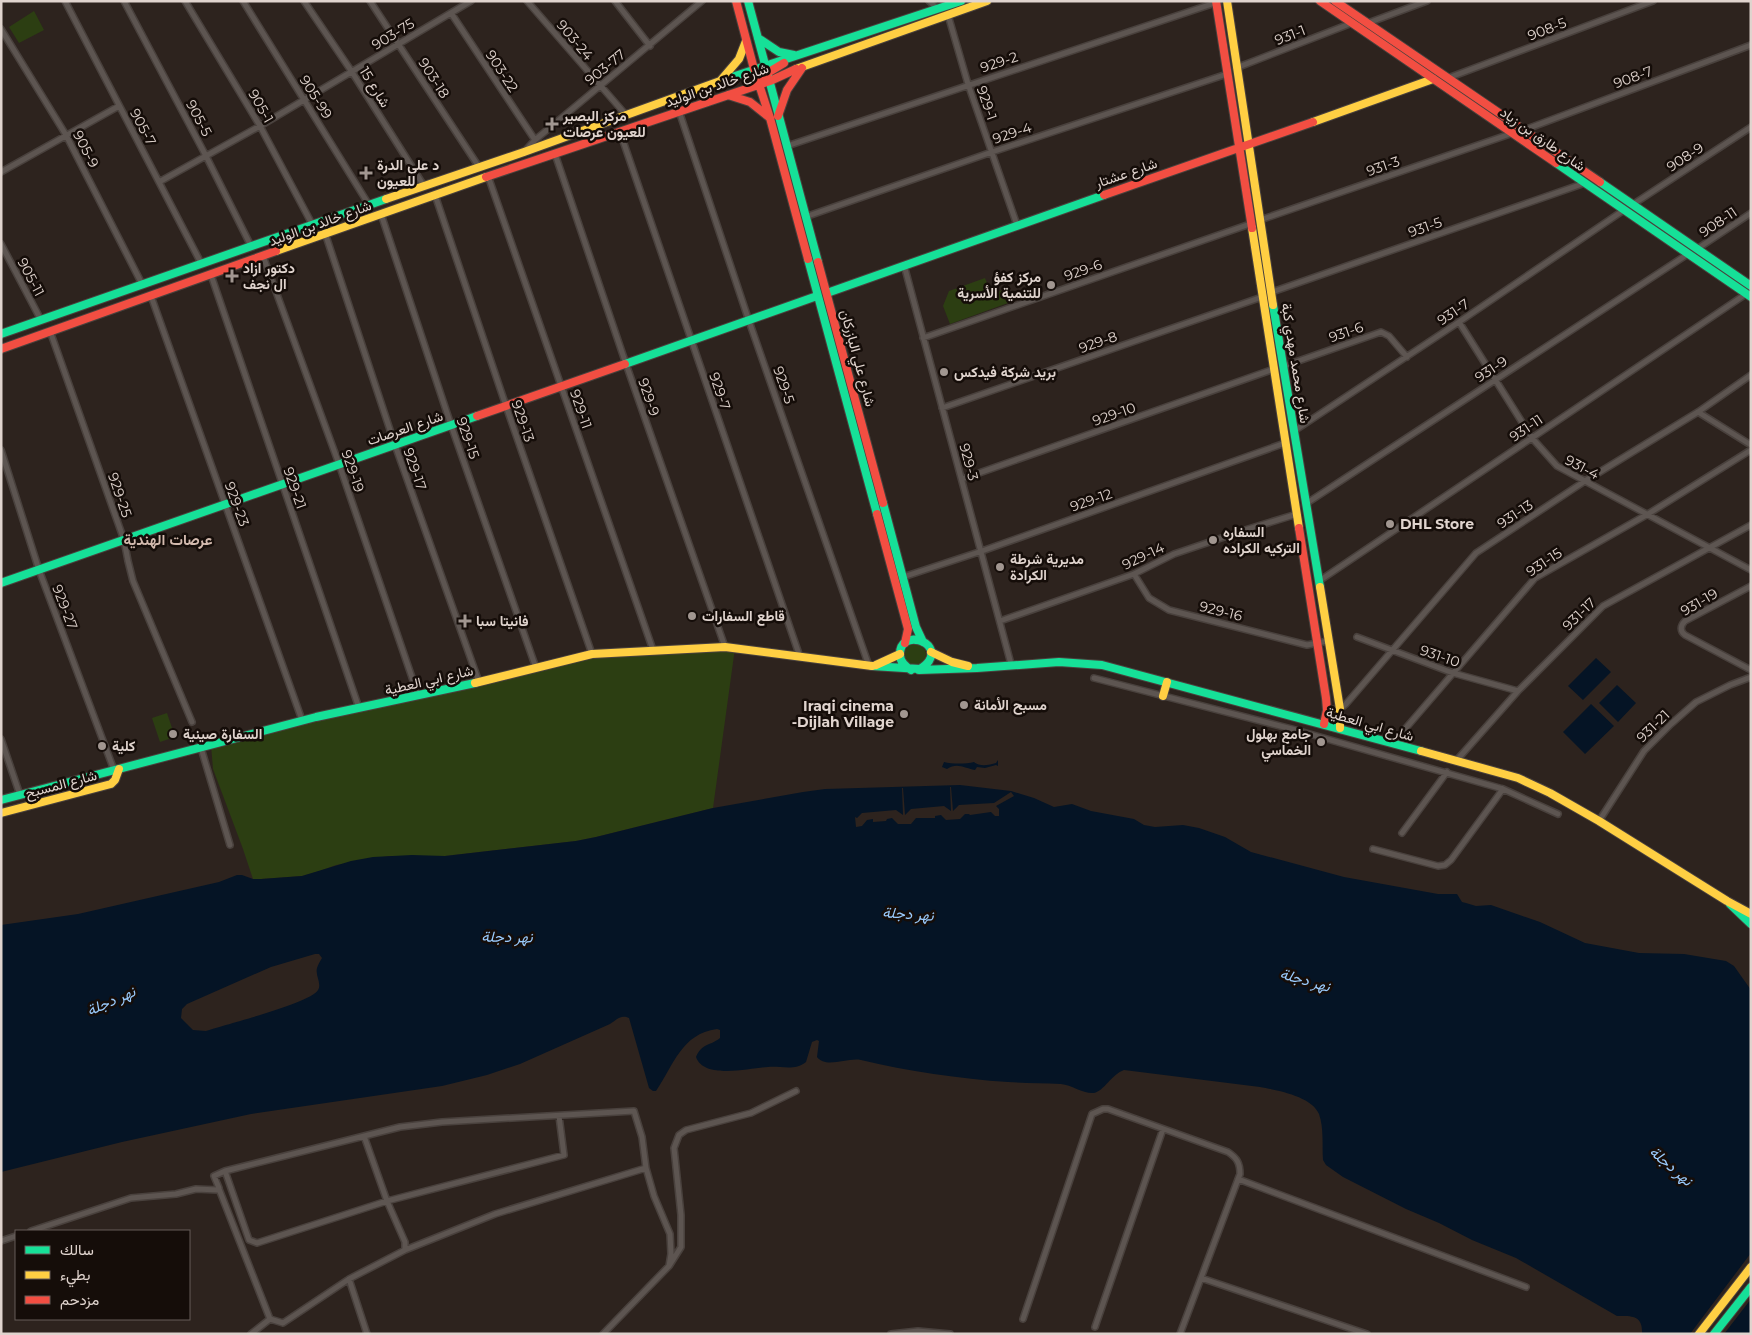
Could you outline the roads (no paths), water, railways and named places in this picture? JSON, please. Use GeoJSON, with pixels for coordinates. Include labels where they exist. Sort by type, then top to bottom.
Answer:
{"type":"FeatureCollection","features":[{"type":"Feature","properties":{"kind":"main road"},"geometry":{"type":"LineString","coordinates":[[736,1],[758,82]]}},
{"type":"Feature","properties":{"kind":"main road"},"geometry":{"type":"LineString","coordinates":[[748,1],[769,77]]}},
{"type":"Feature","properties":{"kind":"main road","name":"شارع خالد بن الوليد"},"geometry":{"type":"LineString","coordinates":[[1,334],[312,224],[524,152],[754,69],[961,1]]}},
{"type":"Feature","properties":{"kind":"main road","name":"شارع خالد بن الوليد"},"geometry":{"type":"LineString","coordinates":[[769,77],[987,1]]}},
{"type":"Feature","properties":{"kind":"main road","name":"شارع محمد مهدي كبة"},"geometry":{"type":"LineString","coordinates":[[1227,1],[1264,248],[1340,709],[1340,728]]}},
{"type":"Feature","properties":{"kind":"main road","name":"شارع طارق بن زياد"},"geometry":{"type":"LineString","coordinates":[[1320,1],[1748,296]]}},
{"type":"Feature","properties":{"kind":"main road","name":"شارع طارق بن زياد"},"geometry":{"type":"LineString","coordinates":[[1336,1],[1751,286]]}},
{"type":"Feature","properties":{"kind":"main road","name":"شارع محمد مهدي كبة"},"geometry":{"type":"LineString","coordinates":[[1217,2],[1226,74],[1327,710],[1324,724]]}},
{"type":"Feature","properties":{"kind":"main road"},"geometry":{"type":"LineString","coordinates":[[758,38],[772,50],[790,55],[802,54]]}},
{"type":"Feature","properties":{"kind":"main road"},"geometry":{"type":"LineString","coordinates":[[720,81],[738,59],[746,41]]}},
{"type":"Feature","properties":{"kind":"main road"},"geometry":{"type":"LineString","coordinates":[[758,82],[769,77],[802,54]]}},
{"type":"Feature","properties":{"kind":"main road"},"geometry":{"type":"LineString","coordinates":[[1224,60],[1235,58]]}},
{"type":"Feature","properties":{"kind":"main road"},"geometry":{"type":"LineString","coordinates":[[778,116],[788,87],[806,64]]}},
{"type":"Feature","properties":{"kind":"main road"},"geometry":{"type":"LineString","coordinates":[[758,82],[765,71],[766,65]]}},
{"type":"Feature","properties":{"kind":"main road","name":"شارع علي البازركان"},"geometry":{"type":"LineString","coordinates":[[769,77],[903,577],[918,632],[923,642]]}},
{"type":"Feature","properties":{"kind":"main road","name":"شارع عشتار"},"geometry":{"type":"LineString","coordinates":[[827,293],[1434,79]]}},
{"type":"Feature","properties":{"kind":"main road","name":"شارع خالد بن الوليد"},"geometry":{"type":"LineString","coordinates":[[1,349],[434,194],[620,132],[758,82]]}},
{"type":"Feature","properties":{"kind":"main road","name":"شارع علي البازركان"},"geometry":{"type":"LineString","coordinates":[[758,82],[770,118],[908,629],[904,644]]}},
{"type":"Feature","properties":{"kind":"main road"},"geometry":{"type":"LineString","coordinates":[[725,95],[750,102],[770,118]]}},
{"type":"Feature","properties":{"kind":"main road"},"geometry":{"type":"LineString","coordinates":[[1255,250],[1264,248]]}},
{"type":"Feature","properties":{"kind":"main road","name":"شارع العرصات"},"geometry":{"type":"LineString","coordinates":[[1,583],[817,296]]}},
{"type":"Feature","properties":{"kind":"main road"},"geometry":{"type":"LineString","coordinates":[[1289,464],[1299,466]]}},
{"type":"Feature","properties":{"kind":"main road"},"geometry":{"type":"LineString","coordinates":[[912,640],[923,642],[928,646],[930,652],[928,664],[914,670],[902,664],[900,654],[904,644],[912,640]]}},
{"type":"Feature","properties":{"kind":"main road","name":"شارع ابي العطية"},"geometry":{"type":"LineString","coordinates":[[1,800],[302,720],[479,682],[592,654],[725,646],[869,666],[914,670],[1059,662],[1102,665],[1340,728],[1518,778],[1550,793],[1599,821],[1751,914]]}},
{"type":"Feature","properties":{"kind":"main road","name":"شارع ابي العطية"},"geometry":{"type":"LineString","coordinates":[[930,652],[952,662],[977,668]]}},
{"type":"Feature","properties":{"kind":"main road","name":"شارع ابي العطية"},"geometry":{"type":"LineString","coordinates":[[869,666],[881,664],[900,654]]}},
{"type":"Feature","properties":{"kind":"main road"},"geometry":{"type":"LineString","coordinates":[[1163,696],[1167,682]]}},
{"type":"Feature","properties":{"kind":"main road","name":"شارع المسبح"},"geometry":{"type":"LineString","coordinates":[[1,814],[111,784],[115,780],[116,770]]}},
{"type":"Feature","properties":{"kind":"main road","name":"شارع ابي العطية"},"geometry":{"type":"LineString","coordinates":[[1727,901],[1751,924]]}},
{"type":"Feature","properties":{"kind":"main road"},"geometry":{"type":"LineString","coordinates":[[1699,1334],[1751,1267]]}},
{"type":"Feature","properties":{"kind":"main road"},"geometry":{"type":"LineString","coordinates":[[1714,1334],[1751,1287]]}},
{"type":"Feature","properties":{"kind":"street","name":"905-7"},"geometry":{"type":"LineString","coordinates":[[64,1],[201,263]]}},
{"type":"Feature","properties":{"kind":"street","name":"905-5"},"geometry":{"type":"LineString","coordinates":[[124,1],[251,246]]}},
{"type":"Feature","properties":{"kind":"street","name":"905-1"},"geometry":{"type":"LineString","coordinates":[[186,1],[260,126],[312,224]]}},
{"type":"Feature","properties":{"kind":"street","name":"905-99"},"geometry":{"type":"LineString","coordinates":[[242,1],[369,205]]}},
{"type":"Feature","properties":{"kind":"street","name":"شارع 15"},"geometry":{"type":"LineString","coordinates":[[304,1],[352,72],[424,186]]}},
{"type":"Feature","properties":{"kind":"street","name":"903-75"},"geometry":{"type":"LineString","coordinates":[[159,182],[305,100],[472,1]]}},
{"type":"Feature","properties":{"kind":"street","name":"903-24"},"geometry":{"type":"LineString","coordinates":[[527,1],[626,115]]}},
{"type":"Feature","properties":{"kind":"street"},"geometry":{"type":"LineString","coordinates":[[615,1],[650,46]]}},
{"type":"Feature","properties":{"kind":"street"},"geometry":{"type":"LineString","coordinates":[[929,1],[938,10]]}},
{"type":"Feature","properties":{"kind":"street"},"geometry":{"type":"LineString","coordinates":[[1367,23],[1427,1]]}},
{"type":"Feature","properties":{"kind":"street","name":"908-5"},"geometry":{"type":"LineString","coordinates":[[1448,78],[1653,1]]}},
{"type":"Feature","properties":{"kind":"street","name":"903-18"},"geometry":{"type":"LineString","coordinates":[[373,2],[479,167]]}},
{"type":"Feature","properties":{"kind":"street","name":"903-77"},"geometry":{"type":"LineString","coordinates":[[524,152],[535,140],[650,46],[699,2]]}},
{"type":"Feature","properties":{"kind":"street","name":"929-2"},"geometry":{"type":"LineString","coordinates":[[787,146],[1217,2]]}},
{"type":"Feature","properties":{"kind":"street","name":"903-22"},"geometry":{"type":"LineString","coordinates":[[451,14],[535,140]]}},
{"type":"Feature","properties":{"kind":"street","name":"929-1"},"geometry":{"type":"LineString","coordinates":[[948,15],[968,84],[1017,225]]}},
{"type":"Feature","properties":{"kind":"street","name":"931-1"},"geometry":{"type":"LineString","coordinates":[[1236,68],[1352,23]]}},
{"type":"Feature","properties":{"kind":"street","name":"905-9"},"geometry":{"type":"LineString","coordinates":[[1,29],[66,135],[142,284]]}},
{"type":"Feature","properties":{"kind":"street","name":"908-7"},"geometry":{"type":"LineString","coordinates":[[1523,130],[1751,45]]}},
{"type":"Feature","properties":{"kind":"street","name":"929-4"},"geometry":{"type":"LineString","coordinates":[[805,217],[1226,74]]}},
{"type":"Feature","properties":{"kind":"street"},"geometry":{"type":"LineString","coordinates":[[1,172],[119,106]]}},
{"type":"Feature","properties":{"kind":"street","name":"929-5"},"geometry":{"type":"LineString","coordinates":[[679,111],[869,666]]}},
{"type":"Feature","properties":{"kind":"street","name":"908-9"},"geometry":{"type":"LineString","coordinates":[[1632,205],[1751,127]]}},
{"type":"Feature","properties":{"kind":"street","name":"929-7"},"geometry":{"type":"LineString","coordinates":[[620,132],[800,657]]}},
{"type":"Feature","properties":{"kind":"street","name":"931-3"},"geometry":{"type":"LineString","coordinates":[[1260,220],[1513,133]]}},
{"type":"Feature","properties":{"kind":"street","name":"929-9"},"geometry":{"type":"LineString","coordinates":[[555,154],[725,646]]}},
{"type":"Feature","properties":{"kind":"street","name":"929-11"},"geometry":{"type":"LineString","coordinates":[[488,176],[653,650]]}},
{"type":"Feature","properties":{"kind":"street","name":"931-5"},"geometry":{"type":"LineString","coordinates":[[1272,292],[1585,183]]}},
{"type":"Feature","properties":{"kind":"street","name":"929-13"},"geometry":{"type":"LineString","coordinates":[[434,194],[592,654]]}},
{"type":"Feature","properties":{"kind":"street","name":"931-7"},"geometry":{"type":"LineString","coordinates":[[1294,431],[1624,210]]}},
{"type":"Feature","properties":{"kind":"street","name":"908-11"},"geometry":{"type":"LineString","coordinates":[[1697,249],[1751,213]]}},
{"type":"Feature","properties":{"kind":"street","name":"929-15"},"geometry":{"type":"LineString","coordinates":[[381,214],[451,425],[536,668]]}},
{"type":"Feature","properties":{"kind":"street","name":"929-6"},"geometry":{"type":"LineString","coordinates":[[923,338],[1250,224]]}},
{"type":"Feature","properties":{"kind":"street","name":"929-17"},"geometry":{"type":"LineString","coordinates":[[325,233],[395,445],[479,682]]}},
{"type":"Feature","properties":{"kind":"street","name":"905-11"},"geometry":{"type":"LineString","coordinates":[[1,244],[40,320]]}},
{"type":"Feature","properties":{"kind":"street","name":"931-9"},"geometry":{"type":"LineString","coordinates":[[1307,503],[1688,254]]}},
{"type":"Feature","properties":{"kind":"street","name":"929-19"},"geometry":{"type":"LineString","coordinates":[[264,256],[339,464],[418,695]]}},
{"type":"Feature","properties":{"kind":"street","name":"929-3"},"geometry":{"type":"LineString","coordinates":[[904,265],[1012,664]]}},
{"type":"Feature","properties":{"kind":"street","name":"929-21"},"geometry":{"type":"LineString","coordinates":[[211,274],[360,708]]}},
{"type":"Feature","properties":{"kind":"street","name":"929-23"},"geometry":{"type":"LineString","coordinates":[[151,296],[302,720]]}},
{"type":"Feature","properties":{"kind":"street","name":"931-11"},"geometry":{"type":"LineString","coordinates":[[1319,581],[1748,296]]}},
{"type":"Feature","properties":{"kind":"street","name":"929-8"},"geometry":{"type":"LineString","coordinates":[[942,408],[1262,297]]}},
{"type":"Feature","properties":{"kind":"street","name":"931-4"},"geometry":{"type":"LineString","coordinates":[[1459,322],[1532,438],[1557,466],[1751,570]]}},
{"type":"Feature","properties":{"kind":"street","name":"929-25"},"geometry":{"type":"LineString","coordinates":[[50,330],[124,540],[134,581],[192,722]]}},
{"type":"Feature","properties":{"kind":"street","name":"931-6"},"geometry":{"type":"LineString","coordinates":[[1284,366],[1381,332],[1389,336],[1407,356]]}},
{"type":"Feature","properties":{"kind":"street","name":"929-10"},"geometry":{"type":"LineString","coordinates":[[962,479],[1274,369]]}},
{"type":"Feature","properties":{"kind":"street","name":"931-13"},"geometry":{"type":"LineString","coordinates":[[1340,709],[1393,651],[1476,553],[1585,481],[1698,412],[1751,375]]}},
{"type":"Feature","properties":{"kind":"street"},"geometry":{"type":"LineString","coordinates":[[1698,412],[1751,445]]}},
{"type":"Feature","properties":{"kind":"street","name":"929-12"},"geometry":{"type":"LineString","coordinates":[[903,577],[1285,444]]}},
{"type":"Feature","properties":{"kind":"street","name":"929-27"},"geometry":{"type":"LineString","coordinates":[[1,450],[39,570],[116,770]]}},
{"type":"Feature","properties":{"kind":"street","name":"931-15"},"geometry":{"type":"LineString","coordinates":[[1393,743],[1535,578],[1648,514],[1751,450]]}},
{"type":"Feature","properties":{"kind":"street","name":"929-14"},"geometry":{"type":"LineString","coordinates":[[1000,621],[1134,574],[1174,554],[1297,514]]}},
{"type":"Feature","properties":{"kind":"street","name":"931-17"},"geometry":{"type":"LineString","coordinates":[[1456,761],[1518,691],[1603,606],[1751,525]]}},
{"type":"Feature","properties":{"kind":"street","name":"929-16"},"geometry":{"type":"LineString","coordinates":[[1134,574],[1149,598],[1169,610],[1307,645],[1328,641]]}},
{"type":"Feature","properties":{"kind":"street","name":"931-19"},"geometry":{"type":"LineString","coordinates":[[1751,586],[1685,621],[1680,628],[1685,635],[1751,670]]}},
{"type":"Feature","properties":{"kind":"street","name":"931-10"},"geometry":{"type":"LineString","coordinates":[[1356,637],[1453,673],[1518,691]]}},
{"type":"Feature","properties":{"kind":"street","name":"931-21"},"geometry":{"type":"LineString","coordinates":[[1599,821],[1644,751],[1671,724],[1696,702],[1751,677]]}},
{"type":"Feature","properties":{"kind":"street"},"geometry":{"type":"LineString","coordinates":[[1094,678],[1503,788],[1558,814]]}},
{"type":"Feature","properties":{"kind":"street"},"geometry":{"type":"LineString","coordinates":[[1327,710],[1340,709]]}},
{"type":"Feature","properties":{"kind":"street"},"geometry":{"type":"LineString","coordinates":[[1,739],[20,795]]}},
{"type":"Feature","properties":{"kind":"street"},"geometry":{"type":"LineString","coordinates":[[201,748],[230,846]]}},
{"type":"Feature","properties":{"kind":"street"},"geometry":{"type":"LineString","coordinates":[[1402,833],[1447,772]]}},
{"type":"Feature","properties":{"kind":"street"},"geometry":{"type":"LineString","coordinates":[[1373,849],[1438,866],[1445,865],[1451,860],[1503,788]]}},
{"type":"Feature","properties":{"kind":"street"},"geometry":{"type":"LineString","coordinates":[[603,1334],[669,1266],[681,1247],[681,1215],[674,1148],[679,1134],[686,1130],[751,1113],[796,1091]]}},
{"type":"Feature","properties":{"kind":"street"},"geometry":{"type":"LineString","coordinates":[[1023,1318],[1092,1114],[1108,1109],[1228,1152],[1235,1156],[1240,1164],[1240,1174],[1180,1334]]}},
{"type":"Feature","properties":{"kind":"street"},"geometry":{"type":"LineString","coordinates":[[270,1319],[214,1176],[225,1171],[400,1127],[442,1122],[634,1111],[642,1137],[646,1168],[654,1196],[670,1234],[671,1254],[669,1266]]}},
{"type":"Feature","properties":{"kind":"street"},"geometry":{"type":"LineString","coordinates":[[225,1171],[249,1240],[258,1243],[387,1201],[564,1155],[559,1116]]}},
{"type":"Feature","properties":{"kind":"street"},"geometry":{"type":"LineString","coordinates":[[1095,1327],[1164,1129]]}},
{"type":"Feature","properties":{"kind":"street"},"geometry":{"type":"LineString","coordinates":[[364,1136],[387,1201],[405,1242],[406,1250]]}},
{"type":"Feature","properties":{"kind":"street"},"geometry":{"type":"LineString","coordinates":[[270,1319],[283,1323],[349,1279],[406,1250],[495,1214],[646,1168]]}},
{"type":"Feature","properties":{"kind":"street"},"geometry":{"type":"LineString","coordinates":[[1238,1179],[1526,1288]]}},
{"type":"Feature","properties":{"kind":"street"},"geometry":{"type":"LineString","coordinates":[[34,1230],[131,1198],[176,1194],[196,1189],[217,1190],[219,1188]]}},
{"type":"Feature","properties":{"kind":"street"},"geometry":{"type":"LineString","coordinates":[[1,1241],[15,1236]]}},
{"type":"Feature","properties":{"kind":"street"},"geometry":{"type":"LineString","coordinates":[[1201,1278],[1367,1334]]}},
{"type":"Feature","properties":{"kind":"street"},"geometry":{"type":"LineString","coordinates":[[349,1279],[367,1334]]}},
{"type":"Feature","properties":{"kind":"street"},"geometry":{"type":"LineString","coordinates":[[251,1334],[270,1319]]}},
{"type":"Feature","properties":{"kind":"street"},"geometry":{"type":"LineString","coordinates":[[891,1334],[918,1331],[950,1334]]}},
{"type":"Feature","properties":{"kind":"water"},"geometry":{"type":"Polygon","coordinates":[[[1596,658],[1611,672],[1583,700],[1568,686],[1596,658]]]}},
{"type":"Feature","properties":{"kind":"water"},"geometry":{"type":"Polygon","coordinates":[[[1617,685],[1636,703],[1618,722],[1599,703],[1617,685]]]}},
{"type":"Feature","properties":{"kind":"water"},"geometry":{"type":"Polygon","coordinates":[[[1591,704],[1614,726],[1585,754],[1563,732],[1591,704]]]}},
{"type":"Feature","properties":{"kind":"water"},"geometry":{"type":"Polygon","coordinates":[[[998,760],[998,766],[977,767],[975,770],[957,766],[947,769],[942,767],[944,762],[959,764],[974,762],[979,765],[985,765],[996,763],[998,760]]]}},
{"type":"Feature","properties":{"kind":"water","name":"نهر دجلة"},"geometry":{"type":"Polygon","coordinates":[[[960,785],[1011,791],[1054,807],[1072,804],[1091,811],[1134,819],[1144,825],[1155,827],[1183,825],[1199,828],[1225,837],[1251,852],[1344,877],[1438,894],[1457,894],[1462,902],[1476,906],[1491,905],[1540,922],[1585,943],[1639,953],[1684,954],[1726,961],[1734,966],[1751,990],[1751,1334],[1642,1334],[1641,1323],[1636,1318],[1617,1316],[1516,1258],[1472,1240],[1343,1177],[1326,1165],[1323,1160],[1322,1125],[1315,1108],[1301,1098],[1284,1092],[1260,1087],[1124,1070],[1098,1092],[1090,1093],[1061,1084],[990,1081],[953,1077],[861,1060],[826,1062],[817,1057],[819,1041],[817,1040],[812,1042],[806,1062],[802,1065],[788,1068],[768,1067],[718,1071],[701,1064],[696,1057],[701,1049],[720,1038],[720,1030],[717,1029],[695,1037],[687,1044],[656,1091],[653,1091],[649,1088],[629,1018],[624,1017],[520,1064],[487,1075],[442,1086],[251,1114],[122,1142],[1,1172],[1,925],[78,914],[219,882],[237,875],[253,879],[302,876],[351,861],[373,857],[445,856],[576,841],[713,808],[825,789],[960,785]],[[319,954],[271,967],[187,1004],[182,1009],[181,1018],[193,1030],[206,1031],[300,1001],[318,990],[317,968],[322,958],[319,954]]]}},
{"type":"Feature","properties":{"kind":"place","name":"مركز البصير للعيون عرصات"},"geometry":{"type":"Point","coordinates":[552,124]}},
{"type":"Feature","properties":{"kind":"place","name":"د علي الدرة للعيون"},"geometry":{"type":"Point","coordinates":[366,173]}},
{"type":"Feature","properties":{"kind":"place","name":"دكتور ازاد ال نجف"},"geometry":{"type":"Point","coordinates":[232,276]}},
{"type":"Feature","properties":{"kind":"place","name":"مركز كفؤ للتنمية الأسرية"},"geometry":{"type":"Point","coordinates":[1051,285]}},
{"type":"Feature","properties":{"kind":"place","name":"بريد شركة فيدكس"},"geometry":{"type":"Point","coordinates":[944,372]}},
{"type":"Feature","properties":{"kind":"place","name":"DHL Store"},"geometry":{"type":"Point","coordinates":[1390,524]}},
{"type":"Feature","properties":{"kind":"place","name":"السفاره التركيه الكراده"},"geometry":{"type":"Point","coordinates":[1213,540]}},
{"type":"Feature","properties":{"kind":"place","name":"مديرية شرطة الكرادة"},"geometry":{"type":"Point","coordinates":[1000,567]}},
{"type":"Feature","properties":{"kind":"place","name":"قاطع السفارات"},"geometry":{"type":"Point","coordinates":[692,616]}},
{"type":"Feature","properties":{"kind":"place","name":"فانيتا سبا"},"geometry":{"type":"Point","coordinates":[465,621]}},
{"type":"Feature","properties":{"kind":"place","name":"مسبح الأمانة"},"geometry":{"type":"Point","coordinates":[964,705]}},
{"type":"Feature","properties":{"kind":"place","name":"Iraqi cinema -Dijlah Village"},"geometry":{"type":"Point","coordinates":[904,714]}},
{"type":"Feature","properties":{"kind":"place","name":"السفارة صينية"},"geometry":{"type":"Point","coordinates":[173,734]}},
{"type":"Feature","properties":{"kind":"place","name":"جامع بهلول الخماسي"},"geometry":{"type":"Point","coordinates":[1321,742]}},
{"type":"Feature","properties":{"kind":"place","name":"كلية"},"geometry":{"type":"Point","coordinates":[102,746]}},
{"type":"Feature","properties":{"kind":"district","name":"عرصات الهندية"},"geometry":{"type":"Point","coordinates":[168,540]}}]}
